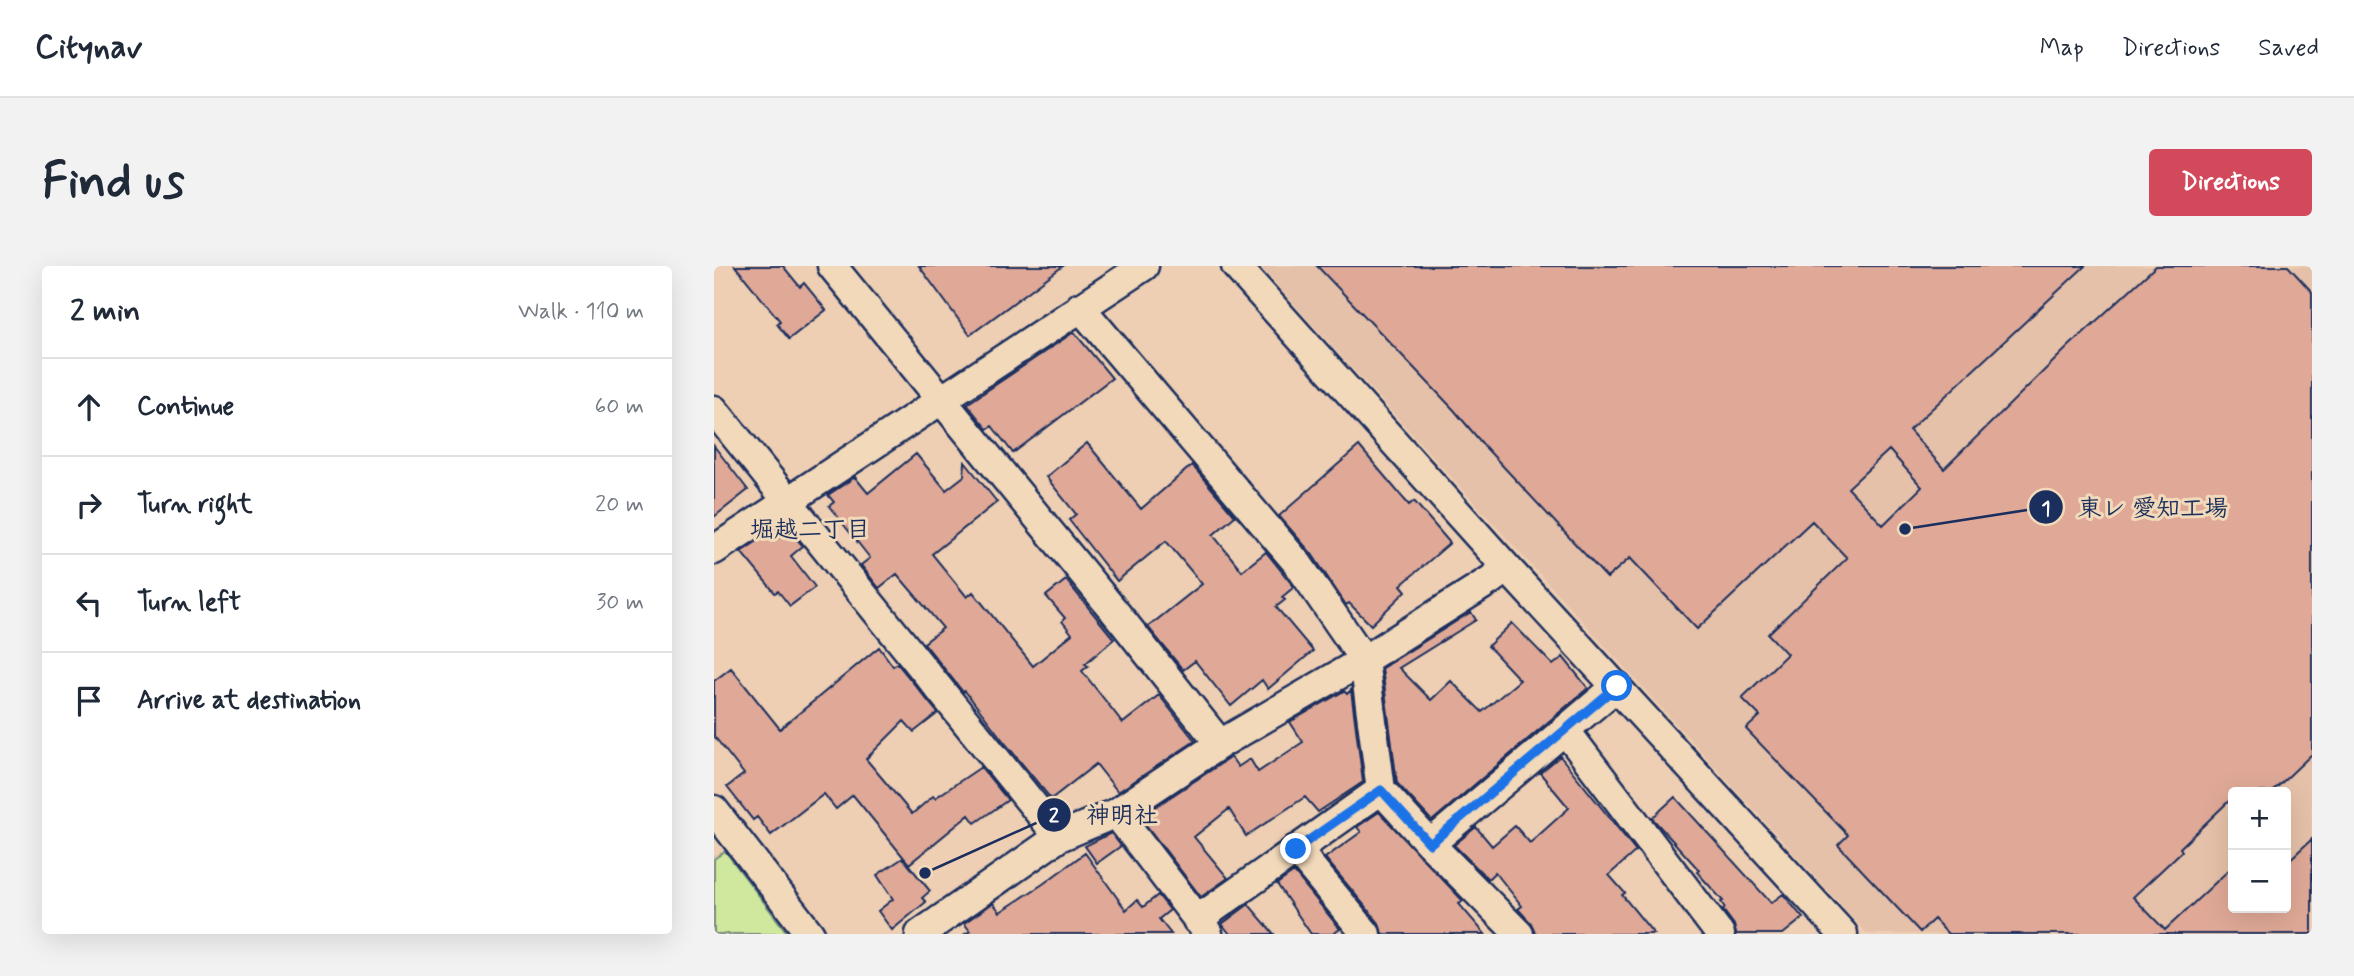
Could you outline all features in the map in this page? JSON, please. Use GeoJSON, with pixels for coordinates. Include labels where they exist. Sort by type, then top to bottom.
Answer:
{"type":"FeatureCollection","features":[{"type":"Feature","properties":{"kind":"street"},"geometry":{"type":"LineString","coordinates":[[832,266],[1220,744]]}},
{"type":"Feature","properties":{"kind":"street"},"geometry":{"type":"LineString","coordinates":[[714,550],[1144,266]]}},
{"type":"Feature","properties":{"kind":"street"},"geometry":{"type":"LineString","coordinates":[[1236,266],[1508,569],[1617,686],[1832,931]]}},
{"type":"Feature","properties":{"kind":"street"},"geometry":{"type":"LineString","coordinates":[[1080,307],[1298,564],[1364,660],[1381,790],[1519,934]]}},
{"type":"Feature","properties":{"kind":"street"},"geometry":{"type":"LineString","coordinates":[[714,410],[1059,837]]}},
{"type":"Feature","properties":{"kind":"street"},"geometry":{"type":"LineString","coordinates":[[934,930],[1059,837],[1116,813],[1220,744],[1364,660],[1508,569]]}},
{"type":"Feature","properties":{"kind":"street"},"geometry":{"type":"LineString","coordinates":[[1430,844],[1617,686]]}},
{"type":"Feature","properties":{"kind":"street"},"geometry":{"type":"LineString","coordinates":[[1565,730],[1720,934]]}},
{"type":"Feature","properties":{"kind":"street"},"geometry":{"type":"LineString","coordinates":[[1116,813],[1203,927],[1296,849],[1381,790]]}},
{"type":"Feature","properties":{"kind":"street"},"geometry":{"type":"LineString","coordinates":[[714,810],[810,934]]}},
{"type":"Feature","properties":{"kind":"street"},"geometry":{"type":"LineString","coordinates":[[1296,849],[1366,934]]}},
{"type":"Feature","properties":{"kind":"shaded area"},"geometry":{"type":"Polygon","coordinates":[[[1259,266],[2312,266],[2312,934],[1867,934],[1259,266]]]}},
{"type":"Feature","properties":{"kind":"green space"},"geometry":{"type":"Polygon","coordinates":[[[725,851],[788,934],[714,934],[714,859],[725,851]]]}},
{"type":"Feature","properties":{"kind":"building"},"geometry":{"type":"Polygon","coordinates":[[[735,266],[783,266],[800,287],[804,283],[826,310],[789,339],[777,324],[780,321],[735,266]]]}},
{"type":"Feature","properties":{"kind":"building"},"geometry":{"type":"Polygon","coordinates":[[[919,266],[1063,266],[970,335],[919,266]]]}},
{"type":"Feature","properties":{"kind":"building"},"geometry":{"type":"Polygon","coordinates":[[[1317,266],[2085,266],[1909,430],[1944,469],[2068,347],[2156,266],[2288,266],[2312,292],[2312,754],[2277,787],[2228,787],[2228,802],[2180,848],[2182,851],[2133,897],[2165,930],[2228,871],[2228,913],[2291,913],[2291,858],[2312,839],[2312,934],[1948,934],[1934,919],[1920,932],[1838,845],[1848,835],[1746,729],[1760,716],[1742,698],[1787,654],[1768,634],[1847,558],[1812,521],[1697,629],[1630,558],[1607,578],[1454,410],[1317,266]],[[1889,450],[1848,488],[1883,525],[1922,487],[1889,450]]]}},
{"type":"Feature","properties":{"kind":"building"},"geometry":{"type":"Polygon","coordinates":[[[1074,332],[1112,378],[1013,453],[992,426],[987,429],[967,404],[1074,332]]]}},
{"type":"Feature","properties":{"kind":"building"},"geometry":{"type":"Polygon","coordinates":[[[1087,443],[1141,509],[1192,465],[1235,516],[1213,535],[1242,571],[1266,552],[1294,587],[1282,597],[1285,600],[1276,607],[1313,651],[1268,689],[1262,680],[1231,706],[1195,661],[1183,670],[1148,627],[1202,584],[1166,541],[1117,581],[1069,520],[1076,514],[1046,477],[1087,443]]]}},
{"type":"Feature","properties":{"kind":"building"},"geometry":{"type":"Polygon","coordinates":[[[714,446],[748,490],[714,517],[714,446]]]}},
{"type":"Feature","properties":{"kind":"building"},"geometry":{"type":"Polygon","coordinates":[[[1359,446],[1409,505],[1414,501],[1450,543],[1401,585],[1406,591],[1371,625],[1349,603],[1346,605],[1312,554],[1279,516],[1359,446]]]}},
{"type":"Feature","properties":{"kind":"building"},"geometry":{"type":"Polygon","coordinates":[[[916,454],[946,490],[964,476],[965,462],[997,502],[932,554],[967,597],[973,592],[1033,666],[1072,634],[1062,621],[1065,618],[1046,596],[1066,580],[1114,639],[1085,664],[1088,666],[1082,671],[1123,723],[1159,695],[1195,741],[1118,792],[1096,764],[1051,799],[924,643],[943,628],[897,574],[879,588],[861,565],[870,558],[829,506],[834,502],[828,495],[855,477],[868,493],[916,454]]]}},
{"type":"Feature","properties":{"kind":"building"},"geometry":{"type":"Polygon","coordinates":[[[789,530],[803,546],[791,556],[815,587],[790,606],[778,591],[775,593],[741,552],[771,532],[777,539],[789,530]]]}},
{"type":"Feature","properties":{"kind":"building"},"geometry":{"type":"Polygon","coordinates":[[[1471,612],[1476,620],[1399,668],[1431,700],[1451,681],[1482,712],[1520,680],[1488,646],[1512,623],[1553,665],[1563,657],[1588,688],[1432,821],[1397,783],[1382,668],[1471,612]]]}},
{"type":"Feature","properties":{"kind":"building"},"geometry":{"type":"Polygon","coordinates":[[[879,647],[893,666],[897,663],[938,713],[914,732],[904,721],[866,759],[912,814],[933,796],[935,798],[981,767],[1008,800],[975,823],[969,815],[909,864],[853,795],[836,809],[824,794],[771,835],[757,817],[753,820],[727,787],[744,774],[714,736],[714,681],[731,668],[780,729],[879,647]]]}},
{"type":"Feature","properties":{"kind":"building"},"geometry":{"type":"Polygon","coordinates":[[[1351,690],[1363,782],[1318,812],[1305,797],[1246,836],[1229,809],[1194,837],[1228,878],[1201,897],[1140,817],[1231,757],[1238,767],[1250,759],[1258,772],[1303,742],[1290,722],[1344,691],[1347,694],[1351,690]]]}},
{"type":"Feature","properties":{"kind":"building"},"geometry":{"type":"Polygon","coordinates":[[[1560,756],[1636,851],[1609,875],[1654,934],[1535,934],[1531,923],[1518,909],[1522,906],[1495,872],[1488,879],[1454,845],[1476,827],[1492,846],[1515,826],[1530,843],[1569,808],[1540,773],[1560,756]]]}},
{"type":"Feature","properties":{"kind":"building"},"geometry":{"type":"Polygon","coordinates":[[[1675,797],[1771,903],[1783,894],[1803,918],[1783,934],[1736,934],[1734,925],[1723,910],[1723,901],[1652,818],[1675,797]]]}},
{"type":"Feature","properties":{"kind":"building"},"geometry":{"type":"Polygon","coordinates":[[[1379,812],[1463,901],[1459,904],[1485,934],[1382,934],[1379,923],[1325,858],[1361,832],[1357,827],[1379,812]]]}},
{"type":"Feature","properties":{"kind":"building"},"geometry":{"type":"Polygon","coordinates":[[[1111,833],[1121,846],[1097,863],[1085,846],[1111,833]]]}},
{"type":"Feature","properties":{"kind":"building"},"geometry":{"type":"Polygon","coordinates":[[[1085,853],[1126,910],[1137,900],[1143,907],[1158,895],[1170,910],[1159,919],[1171,934],[965,934],[970,931],[964,923],[993,903],[1000,912],[1085,853]]]}},
{"type":"Feature","properties":{"kind":"building"},"geometry":{"type":"Polygon","coordinates":[[[903,858],[930,891],[922,898],[926,902],[892,930],[878,911],[893,899],[877,875],[903,858]]]}},
{"type":"Feature","properties":{"kind":"building"},"geometry":{"type":"Polygon","coordinates":[[[1294,872],[1340,929],[1333,934],[1311,934],[1277,884],[1294,872]]]}},
{"type":"Feature","properties":{"kind":"building"},"geometry":{"type":"Polygon","coordinates":[[[1249,904],[1274,934],[1230,934],[1222,924],[1249,904]]]}},
{"type":"Feature","properties":{"kind":"place","name":"東レ 愛知工場"},"geometry":{"type":"Point","coordinates":[1905,529]}},
{"type":"Feature","properties":{"kind":"place","name":"神明社"},"geometry":{"type":"Point","coordinates":[925,873]}},
{"type":"Feature","properties":{"kind":"district","name":"堀越二丁目"},"geometry":{"type":"Point","coordinates":[810,530]}},
{"type":"Feature","properties":{"kind":"route"},"geometry":{"type":"LineString","coordinates":[[1296,849],[1381,790],[1430,844],[1617,686]]}}]}
